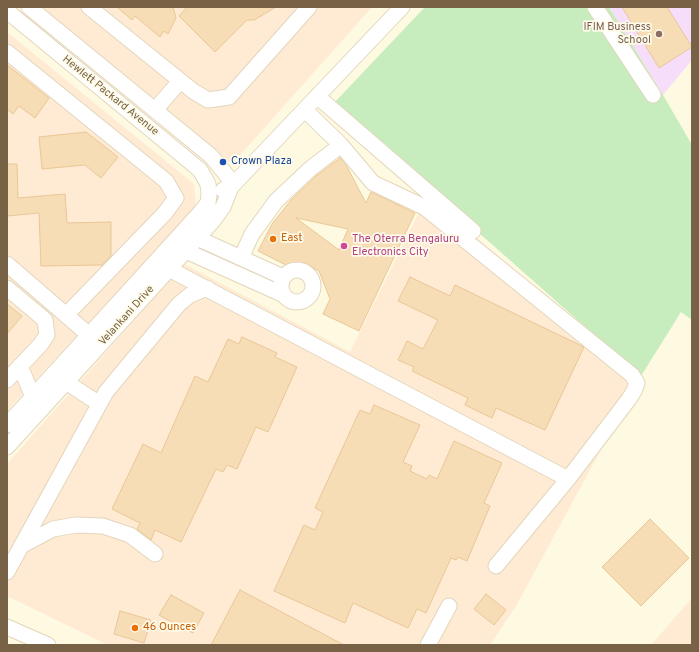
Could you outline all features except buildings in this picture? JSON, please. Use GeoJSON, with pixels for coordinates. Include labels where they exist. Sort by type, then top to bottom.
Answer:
{"type":"FeatureCollection","features":[{"type":"Feature","properties":{"kind":"street","name":"Hewlett Packard Avenue"},"geometry":{"type":"LineString","coordinates":[[29,7],[211,156],[229,182]]}},
{"type":"Feature","properties":{"kind":"street"},"geometry":{"type":"LineString","coordinates":[[89,7],[180,81],[208,100],[229,97],[309,7]]}},
{"type":"Feature","properties":{"kind":"street"},"geometry":{"type":"LineString","coordinates":[[208,189],[229,182],[318,97],[402,7]]}},
{"type":"Feature","properties":{"kind":"street"},"geometry":{"type":"LineString","coordinates":[[595,7],[653,95]]}},
{"type":"Feature","properties":{"kind":"street","name":"Hewlett Packard Avenue"},"geometry":{"type":"LineString","coordinates":[[7,11],[200,170],[208,189]]}},
{"type":"Feature","properties":{"kind":"street"},"geometry":{"type":"LineString","coordinates":[[7,52],[166,181],[176,198],[165,213],[66,315]]}},
{"type":"Feature","properties":{"kind":"street"},"geometry":{"type":"LineString","coordinates":[[155,110],[180,81]]}},
{"type":"Feature","properties":{"kind":"street"},"geometry":{"type":"LineString","coordinates":[[318,97],[473,231]]}},
{"type":"Feature","properties":{"kind":"street"},"geometry":{"type":"LineString","coordinates":[[305,110],[341,145],[373,183],[424,207],[632,375],[637,383],[634,391],[568,479],[496,566]]}},
{"type":"Feature","properties":{"kind":"street"},"geometry":{"type":"LineString","coordinates":[[241,258],[252,234],[276,201],[310,169],[341,145]]}},
{"type":"Feature","properties":{"kind":"street","name":"Velankani Drive"},"geometry":{"type":"LineString","coordinates":[[7,447],[170,269],[223,207],[229,182]]}},
{"type":"Feature","properties":{"kind":"street","name":"Velankani Drive"},"geometry":{"type":"LineString","coordinates":[[7,425],[199,214],[208,203],[208,189]]}},
{"type":"Feature","properties":{"kind":"street"},"geometry":{"type":"LineString","coordinates":[[197,238],[283,277]]}},
{"type":"Feature","properties":{"kind":"street"},"geometry":{"type":"LineString","coordinates":[[186,251],[284,295],[294,302],[305,299],[312,290],[312,284],[307,274],[294,270],[283,277],[281,284],[284,295]]}},
{"type":"Feature","properties":{"kind":"street"},"geometry":{"type":"LineString","coordinates":[[7,264],[89,335]]}},
{"type":"Feature","properties":{"kind":"street"},"geometry":{"type":"LineString","coordinates":[[170,269],[568,479]]}},
{"type":"Feature","properties":{"kind":"street"},"geometry":{"type":"LineString","coordinates":[[7,288],[45,320],[47,335],[41,344],[7,380]]}},
{"type":"Feature","properties":{"kind":"street"},"geometry":{"type":"LineString","coordinates":[[7,572],[98,403],[179,304],[190,295],[207,288]]}},
{"type":"Feature","properties":{"kind":"street"},"geometry":{"type":"LineString","coordinates":[[20,366],[32,397]]}},
{"type":"Feature","properties":{"kind":"street"},"geometry":{"type":"LineString","coordinates":[[66,382],[98,403]]}},
{"type":"Feature","properties":{"kind":"street"},"geometry":{"type":"LineString","coordinates":[[21,546],[53,529],[76,525],[103,526],[130,535],[155,554]]}},
{"type":"Feature","properties":{"kind":"street"},"geometry":{"type":"LineString","coordinates":[[428,645],[450,606]]}},
{"type":"Feature","properties":{"kind":"street"},"geometry":{"type":"LineString","coordinates":[[7,627],[32,642],[48,645]]}},
{"type":"Feature","properties":{"kind":"shaded area"},"geometry":{"type":"Polygon","coordinates":[[[39,7],[372,7],[232,164],[39,7]]]}},
{"type":"Feature","properties":{"kind":"shaded area","name":"IFIM Business School"},"geometry":{"type":"Polygon","coordinates":[[[609,7],[692,7],[692,60],[663,95],[609,7]]]}},
{"type":"Feature","properties":{"kind":"shaded area"},"geometry":{"type":"Polygon","coordinates":[[[7,32],[194,184],[196,206],[7,411],[7,32]]]}},
{"type":"Feature","properties":{"kind":"shaded area"},"geometry":{"type":"Polygon","coordinates":[[[427,196],[641,376],[516,606],[490,645],[108,645],[7,596],[7,464],[184,264],[350,352],[427,196]]]}},
{"type":"Feature","properties":{"kind":"shaded area"},"geometry":{"type":"Polygon","coordinates":[[[692,598],[692,645],[651,645],[692,598]]]}},
{"type":"Feature","properties":{"kind":"green space"},"geometry":{"type":"Polygon","coordinates":[[[425,7],[609,7],[663,95],[692,145],[692,320],[681,312],[641,376],[333,104],[425,7]]]}},
{"type":"Feature","properties":{"kind":"place","name":"IFIM Business School"},"geometry":{"type":"Point","coordinates":[659,34]}},
{"type":"Feature","properties":{"kind":"place","name":"Crown Plaza"},"geometry":{"type":"Point","coordinates":[223,162]}},
{"type":"Feature","properties":{"kind":"place","name":"East"},"geometry":{"type":"Point","coordinates":[273,239]}},
{"type":"Feature","properties":{"kind":"place","name":"The Oterra Bengaluru Electronics City"},"geometry":{"type":"Point","coordinates":[344,246]}},
{"type":"Feature","properties":{"kind":"place","name":"46 Ounces"},"geometry":{"type":"Point","coordinates":[135,628]}}]}
